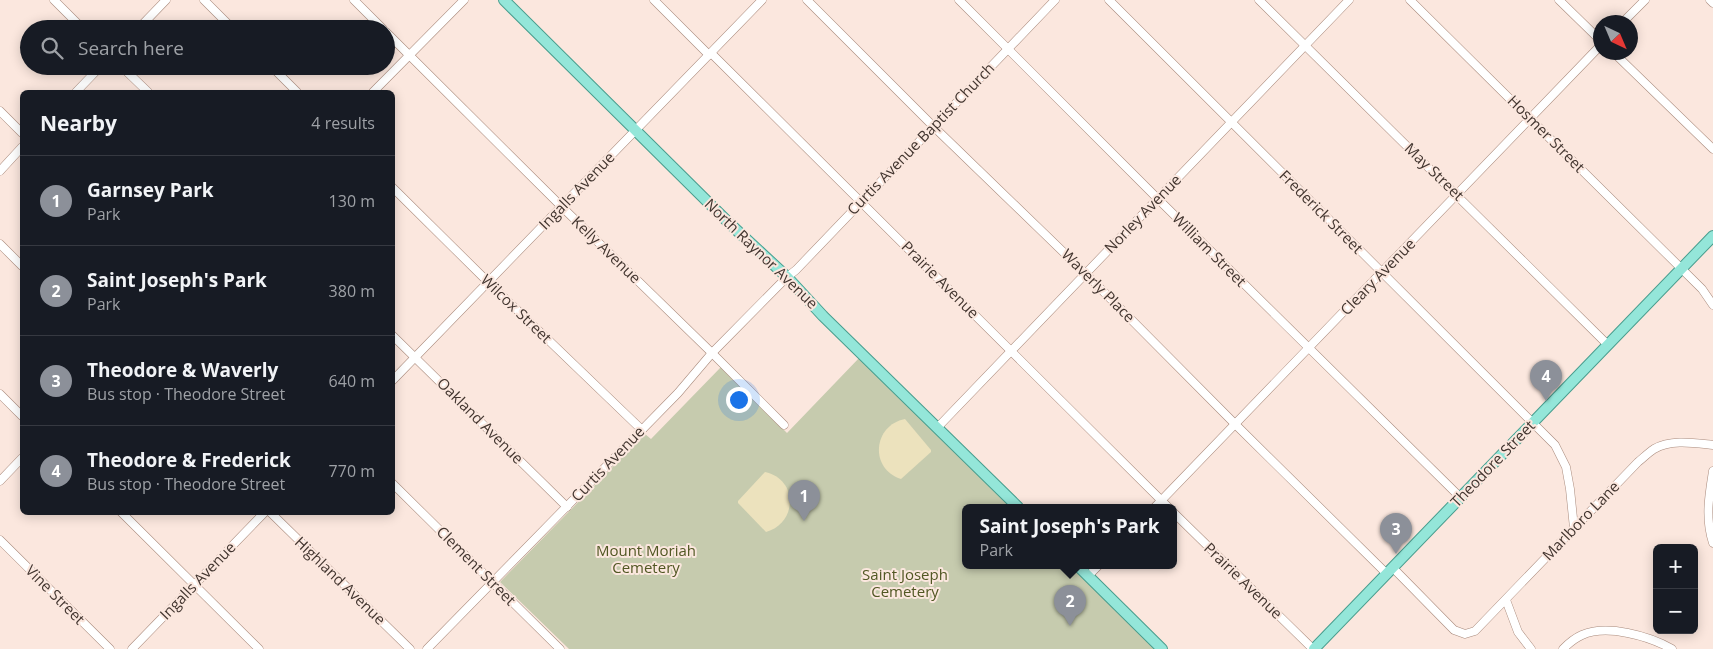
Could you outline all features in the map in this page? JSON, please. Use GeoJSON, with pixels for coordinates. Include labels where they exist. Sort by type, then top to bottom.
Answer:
{"type":"FeatureCollection","features":[{"type":"Feature","properties":{"kind":"main road","name":"North Raynor Avenue"},"geometry":{"type":"LineString","coordinates":[[504,0],[730,224],[787,277],[823,316],[1015,504]]}},
{"type":"Feature","properties":{"kind":"main road","name":"Theodore Street"},"geometry":{"type":"LineString","coordinates":[[1313,649],[1713,236]]}},
{"type":"Feature","properties":{"kind":"main road"},"geometry":{"type":"LineString","coordinates":[[1081,569],[1162,649]]}},
{"type":"Feature","properties":{"kind":"street"},"geometry":{"type":"LineString","coordinates":[[54,0],[74,20]]}},
{"type":"Feature","properties":{"kind":"street"},"geometry":{"type":"LineString","coordinates":[[147,20],[166,0]]}},
{"type":"Feature","properties":{"kind":"street"},"geometry":{"type":"LineString","coordinates":[[204,0],[224,20]]}},
{"type":"Feature","properties":{"kind":"street"},"geometry":{"type":"LineString","coordinates":[[354,0],[374,20]]}},
{"type":"Feature","properties":{"kind":"street"},"geometry":{"type":"LineString","coordinates":[[395,70],[464,0]]}},
{"type":"Feature","properties":{"kind":"street","name":"Prairie Avenue"},"geometry":{"type":"LineString","coordinates":[[654,0],[1012,351],[1164,504]]}},
{"type":"Feature","properties":{"kind":"street","name":"Ingalls Avenue"},"geometry":{"type":"LineString","coordinates":[[395,378],[762,0]]}},
{"type":"Feature","properties":{"kind":"street","name":"Waverly Place"},"geometry":{"type":"LineString","coordinates":[[807,0],[1086,274],[1235,424],[1454,630],[1465,634]]}},
{"type":"Feature","properties":{"kind":"street","name":"William Street"},"geometry":{"type":"LineString","coordinates":[[959,0],[1461,498]]}},
{"type":"Feature","properties":{"kind":"street","name":"Curtis Avenue Baptist Church"},"geometry":{"type":"LineString","coordinates":[[787,277],[796,270],[1055,0]]}},
{"type":"Feature","properties":{"kind":"street","name":"Frederick Street"},"geometry":{"type":"LineString","coordinates":[[1109,0],[1555,445],[1566,468],[1574,528]]}},
{"type":"Feature","properties":{"kind":"street","name":"May Street"},"geometry":{"type":"LineString","coordinates":[[1258,0],[1608,345]]}},
{"type":"Feature","properties":{"kind":"street","name":"Norley Avenue"},"geometry":{"type":"LineString","coordinates":[[937,428],[1349,0]]}},
{"type":"Feature","properties":{"kind":"street","name":"Hosmer Street"},"geometry":{"type":"LineString","coordinates":[[1410,0],[1702,289],[1713,305]]}},
{"type":"Feature","properties":{"kind":"street"},"geometry":{"type":"LineString","coordinates":[[1559,0],[1593,33]]}},
{"type":"Feature","properties":{"kind":"street"},"geometry":{"type":"LineString","coordinates":[[1630,15],[1645,0]]}},
{"type":"Feature","properties":{"kind":"street"},"geometry":{"type":"LineString","coordinates":[[1710,0],[1713,3]]}},
{"type":"Feature","properties":{"kind":"street","name":"Kelly Avenue"},"geometry":{"type":"LineString","coordinates":[[395,41],[784,425]]}},
{"type":"Feature","properties":{"kind":"street","name":"Cleary Avenue"},"geometry":{"type":"LineString","coordinates":[[1158,504],[1593,53]]}},
{"type":"Feature","properties":{"kind":"street"},"geometry":{"type":"LineString","coordinates":[[1621,60],[1713,149]]}},
{"type":"Feature","properties":{"kind":"street"},"geometry":{"type":"LineString","coordinates":[[78,90],[92,75]]}},
{"type":"Feature","properties":{"kind":"street"},"geometry":{"type":"LineString","coordinates":[[130,75],[146,90]]}},
{"type":"Feature","properties":{"kind":"street"},"geometry":{"type":"LineString","coordinates":[[279,75],[295,90]]}},
{"type":"Feature","properties":{"kind":"street"},"geometry":{"type":"LineString","coordinates":[[375,90],[390,75]]}},
{"type":"Feature","properties":{"kind":"street"},"geometry":{"type":"LineString","coordinates":[[0,111],[20,131]]}},
{"type":"Feature","properties":{"kind":"street"},"geometry":{"type":"LineString","coordinates":[[0,171],[20,149]]}},
{"type":"Feature","properties":{"kind":"street","name":"Wilcox Street"},"geometry":{"type":"LineString","coordinates":[[395,190],[642,430]]}},
{"type":"Feature","properties":{"kind":"street"},"geometry":{"type":"LineString","coordinates":[[0,244],[20,264]]}},
{"type":"Feature","properties":{"kind":"street","name":"Curtis Avenue"},"geometry":{"type":"LineString","coordinates":[[427,649],[492,581],[568,507],[678,393],[712,353],[787,277]]}},
{"type":"Feature","properties":{"kind":"street","name":"Oakland Avenue"},"geometry":{"type":"LineString","coordinates":[[395,338],[568,507]]}},
{"type":"Feature","properties":{"kind":"street"},"geometry":{"type":"LineString","coordinates":[[0,394],[20,414]]}},
{"type":"Feature","properties":{"kind":"street","name":"Marlboro Lane"},"geometry":{"type":"LineString","coordinates":[[1465,634],[1475,632],[1638,462],[1655,448],[1672,443],[1692,442],[1713,445]]}},
{"type":"Feature","properties":{"kind":"street"},"geometry":{"type":"LineString","coordinates":[[0,481],[20,460]]}},
{"type":"Feature","properties":{"kind":"street"},"geometry":{"type":"LineString","coordinates":[[1713,471],[1708,506],[1708,525],[1713,543]]}},
{"type":"Feature","properties":{"kind":"street","name":"Clement Street"},"geometry":{"type":"LineString","coordinates":[[395,486],[560,649]]}},
{"type":"Feature","properties":{"kind":"street"},"geometry":{"type":"LineString","coordinates":[[124,515],[259,649]]}},
{"type":"Feature","properties":{"kind":"street","name":"Ingalls Avenue"},"geometry":{"type":"LineString","coordinates":[[132,649],[262,515]]}},
{"type":"Feature","properties":{"kind":"street","name":"Highland Avenue"},"geometry":{"type":"LineString","coordinates":[[273,515],[410,649]]}},
{"type":"Feature","properties":{"kind":"street","name":"Prairie Avenue"},"geometry":{"type":"LineString","coordinates":[[1177,516],[1313,649]]}},
{"type":"Feature","properties":{"kind":"street","name":"Vine Street"},"geometry":{"type":"LineString","coordinates":[[0,540],[110,649]]}},
{"type":"Feature","properties":{"kind":"street"},"geometry":{"type":"LineString","coordinates":[[1088,576],[1095,569]]}},
{"type":"Feature","properties":{"kind":"street"},"geometry":{"type":"LineString","coordinates":[[1506,600],[1518,632],[1531,649]]}},
{"type":"Feature","properties":{"kind":"street"},"geometry":{"type":"LineString","coordinates":[[1563,649],[1582,635],[1600,631],[1629,633],[1657,640],[1672,649]]}},
{"type":"Feature","properties":{"kind":"green space"},"geometry":{"type":"Polygon","coordinates":[[[860,357],[1009,504],[962,504],[962,569],[1074,569],[1155,649],[569,649],[500,582],[645,434],[651,439],[721,367],[787,433],[860,357]]]}},
{"type":"Feature","properties":{"kind":"sand"},"geometry":{"type":"Polygon","coordinates":[[[905,419],[931,452],[901,479],[891,474],[884,466],[879,448],[881,438],[886,430],[894,423],[905,419]]]}},
{"type":"Feature","properties":{"kind":"sand"},"geometry":{"type":"Polygon","coordinates":[[[765,472],[776,476],[784,483],[790,501],[784,520],[766,532],[738,503],[765,472]]]}},
{"type":"Feature","properties":{"kind":"place","name":"Theodore & Frederick"},"geometry":{"type":"Point","coordinates":[1546,401]}},
{"type":"Feature","properties":{"kind":"place","name":"Garnsey Park"},"geometry":{"type":"Point","coordinates":[804,521]}},
{"type":"Feature","properties":{"kind":"place","name":"Theodore & Waverly"},"geometry":{"type":"Point","coordinates":[1396,554]}},
{"type":"Feature","properties":{"kind":"place","name":"Saint Joseph's Park"},"geometry":{"type":"Point","coordinates":[1070,626]}},
{"type":"Feature","properties":{"kind":"park label","name":"Mount Moriah Cemetery"},"geometry":{"type":"Point","coordinates":[646,560]}},
{"type":"Feature","properties":{"kind":"park label","name":"Saint Joseph Cemetery"},"geometry":{"type":"Point","coordinates":[905,584]}}]}
